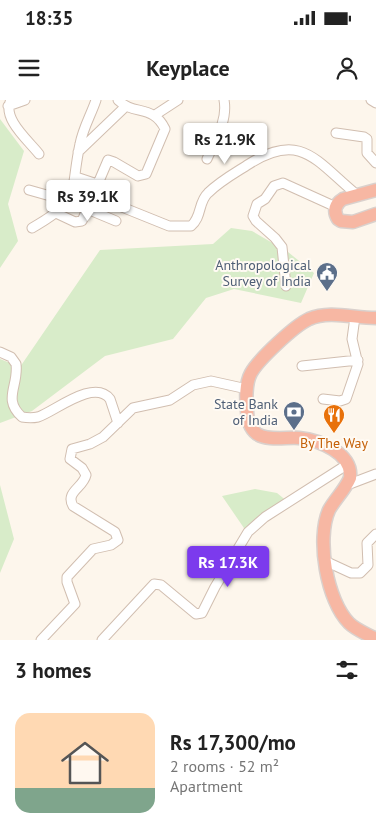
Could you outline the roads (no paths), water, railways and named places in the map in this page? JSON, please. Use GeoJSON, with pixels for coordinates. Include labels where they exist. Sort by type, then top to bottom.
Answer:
{"type":"FeatureCollection","features":[{"type":"Feature","properties":{"kind":"highway"},"geometry":{"type":"LineString","coordinates":[[376,190],[343,199],[336,207],[338,219],[347,222],[376,214]]}},
{"type":"Feature","properties":{"kind":"highway"},"geometry":{"type":"LineString","coordinates":[[376,318],[322,315],[299,325],[255,367],[250,374],[247,389],[248,422],[258,434],[311,440],[336,452],[348,464],[351,474],[347,485],[334,502],[326,519],[323,545],[325,561],[331,587],[344,616],[354,626],[376,639]]}},
{"type":"Feature","properties":{"kind":"street"},"geometry":{"type":"LineString","coordinates":[[25,100],[10,103],[10,116],[39,154]]}},
{"type":"Feature","properties":{"kind":"street"},"geometry":{"type":"LineString","coordinates":[[32,228],[58,214],[68,201],[76,177],[81,136],[96,100]]}},
{"type":"Feature","properties":{"kind":"street"},"geometry":{"type":"LineString","coordinates":[[58,214],[79,224],[108,160],[138,176],[146,174],[165,129],[155,115],[145,110],[125,107],[118,100]]}},
{"type":"Feature","properties":{"kind":"street"},"geometry":{"type":"LineString","coordinates":[[155,115],[178,100]]}},
{"type":"Feature","properties":{"kind":"street"},"geometry":{"type":"LineString","coordinates":[[208,159],[223,122],[226,107],[224,100]]}},
{"type":"Feature","properties":{"kind":"street"},"geometry":{"type":"LineString","coordinates":[[371,100],[376,103]]}},
{"type":"Feature","properties":{"kind":"street"},"geometry":{"type":"LineString","coordinates":[[78,152],[125,107]]}},
{"type":"Feature","properties":{"kind":"street"},"geometry":{"type":"LineString","coordinates":[[336,133],[364,137],[366,139],[367,153],[376,163]]}},
{"type":"Feature","properties":{"kind":"street"},"geometry":{"type":"LineString","coordinates":[[92,195],[169,226],[191,226],[198,218],[203,199],[214,187],[266,153],[285,148],[295,149],[308,155],[356,194]]}},
{"type":"Feature","properties":{"kind":"street"},"geometry":{"type":"LineString","coordinates":[[76,177],[97,184]]}},
{"type":"Feature","properties":{"kind":"street"},"geometry":{"type":"LineString","coordinates":[[286,286],[282,247],[276,238],[256,221],[254,216],[255,207],[274,186],[283,183],[336,207]]}},
{"type":"Feature","properties":{"kind":"street"},"geometry":{"type":"LineString","coordinates":[[29,190],[68,201],[116,220]]}},
{"type":"Feature","properties":{"kind":"street"},"geometry":{"type":"LineString","coordinates":[[323,399],[340,401],[346,398],[358,369],[358,360],[352,339],[355,317]]}},
{"type":"Feature","properties":{"kind":"street"},"geometry":{"type":"LineString","coordinates":[[0,352],[11,356],[16,364],[12,399],[14,408],[22,417],[38,417],[76,396],[102,394],[110,399],[118,423]]}},
{"type":"Feature","properties":{"kind":"street"},"geometry":{"type":"LineString","coordinates":[[302,366],[358,360]]}},
{"type":"Feature","properties":{"kind":"street"},"geometry":{"type":"LineString","coordinates":[[41,640],[75,603],[67,577],[93,549],[111,545],[117,540],[115,532],[73,506],[71,494],[84,482],[86,475],[82,468],[70,459],[69,455],[74,448],[90,444],[103,437],[139,405],[170,400],[193,385],[205,381],[247,389]]}},
{"type":"Feature","properties":{"kind":"street"},"geometry":{"type":"LineString","coordinates":[[102,640],[154,584],[162,585],[196,614],[202,613],[215,587],[248,532],[265,517],[348,464]]}},
{"type":"Feature","properties":{"kind":"street"},"geometry":{"type":"LineString","coordinates":[[347,485],[376,474]]}},
{"type":"Feature","properties":{"kind":"street"},"geometry":{"type":"LineString","coordinates":[[325,561],[351,573],[360,573],[368,565],[367,543],[376,534]]}},
{"type":"Feature","properties":{"kind":"place","name":"Anthropological Survey of India"},"geometry":{"type":"Point","coordinates":[327,292]}},
{"type":"Feature","properties":{"kind":"place","name":"State Bank of India"},"geometry":{"type":"Point","coordinates":[294,431]}},
{"type":"Feature","properties":{"kind":"place","name":"By The Way"},"geometry":{"type":"Point","coordinates":[334,434]}}]}
